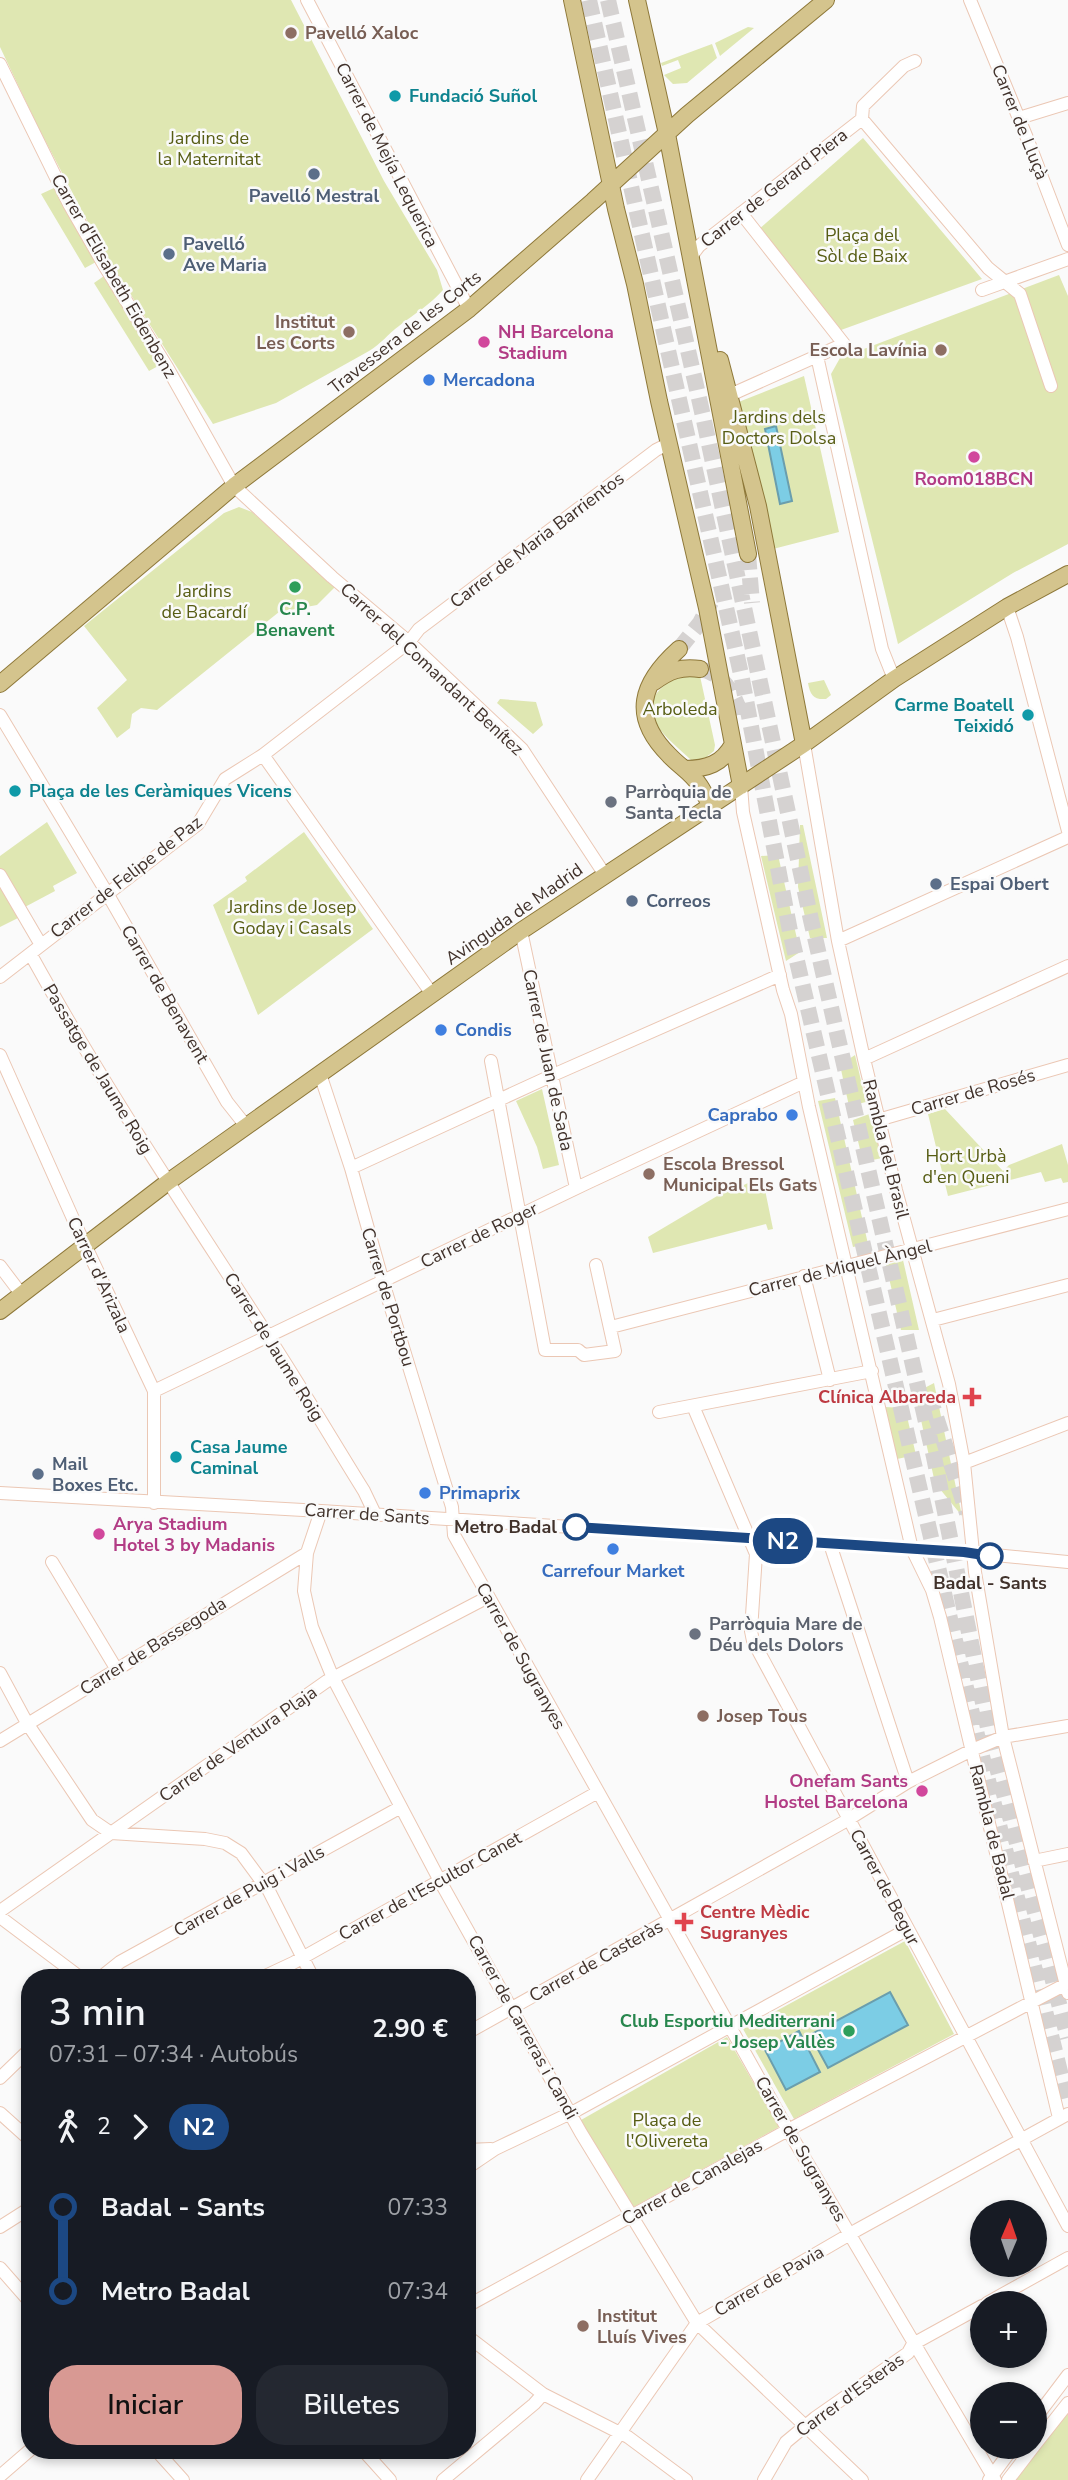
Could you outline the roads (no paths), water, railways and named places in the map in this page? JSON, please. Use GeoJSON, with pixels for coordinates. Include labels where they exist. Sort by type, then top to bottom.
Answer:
{"type":"FeatureCollection","features":[{"type":"Feature","properties":{"kind":"main road"},"geometry":{"type":"LineString","coordinates":[[572,0],[707,608],[741,786]]}},
{"type":"Feature","properties":{"kind":"main road"},"geometry":{"type":"LineString","coordinates":[[637,0],[667,134],[748,554]]}},
{"type":"Feature","properties":{"kind":"main road","name":"Travessera de les Corts"},"geometry":{"type":"LineString","coordinates":[[0,684],[234,486],[469,309],[667,134],[826,0]]}},
{"type":"Feature","properties":{"kind":"main road"},"geometry":{"type":"LineString","coordinates":[[706,336],[720,359],[764,536],[804,744]]}},
{"type":"Feature","properties":{"kind":"main road","name":"Avinguda de Madrid"},"geometry":{"type":"LineString","coordinates":[[0,1311],[168,1182],[521,931],[804,744],[894,679],[1007,607],[1068,574]]}},
{"type":"Feature","properties":{"kind":"main road"},"geometry":{"type":"LineString","coordinates":[[679,649],[667,659],[649,686],[643,710],[645,722],[660,746],[701,786],[710,806]]}},
{"type":"Feature","properties":{"kind":"main road"},"geometry":{"type":"LineString","coordinates":[[649,686],[673,670],[682,667],[700,669]]}},
{"type":"Feature","properties":{"kind":"main road"},"geometry":{"type":"LineString","coordinates":[[685,769],[711,766],[723,759],[733,744]]}},
{"type":"Feature","properties":{"kind":"street","name":"Carrer de Mejía Lequerica"},"geometry":{"type":"LineString","coordinates":[[307,0],[469,309]]}},
{"type":"Feature","properties":{"kind":"street","name":"Carrer de Lluçà"},"geometry":{"type":"LineString","coordinates":[[970,0],[1068,245]]}},
{"type":"Feature","properties":{"kind":"street","name":"Carrer de Gerard Piera"},"geometry":{"type":"LineString","coordinates":[[690,258],[699,246],[862,119],[863,106],[904,66],[915,61]]}},
{"type":"Feature","properties":{"kind":"street","name":"Carrer d'Elisabeth Eidenbenz"},"geometry":{"type":"LineString","coordinates":[[0,64],[69,204],[167,367],[234,486]]}},
{"type":"Feature","properties":{"kind":"street"},"geometry":{"type":"LineString","coordinates":[[1019,118],[1068,103]]}},
{"type":"Feature","properties":{"kind":"street"},"geometry":{"type":"LineString","coordinates":[[862,119],[988,268],[1020,294],[1051,386]]}},
{"type":"Feature","properties":{"kind":"street"},"geometry":{"type":"LineString","coordinates":[[730,395],[844,344],[741,213]]}},
{"type":"Feature","properties":{"kind":"street"},"geometry":{"type":"LineString","coordinates":[[982,290],[1068,259]]}},
{"type":"Feature","properties":{"kind":"street"},"geometry":{"type":"LineString","coordinates":[[817,355],[884,654],[894,679]]}},
{"type":"Feature","properties":{"kind":"street","name":"Carrer de Maria Barrientos"},"geometry":{"type":"LineString","coordinates":[[409,642],[419,629],[565,517],[656,450],[670,443]]}},
{"type":"Feature","properties":{"kind":"street","name":"Carrer del Comandant Benítez"},"geometry":{"type":"LineString","coordinates":[[234,486],[323,569],[409,642],[522,748],[604,875]]}},
{"type":"Feature","properties":{"kind":"street"},"geometry":{"type":"LineString","coordinates":[[1007,607],[1068,831]]}},
{"type":"Feature","properties":{"kind":"street","name":"Carrer de Felipe de Paz"},"geometry":{"type":"LineString","coordinates":[[0,977],[198,824],[225,779],[263,755],[409,642]]}},
{"type":"Feature","properties":{"kind":"street","name":"Carrer de Benavent"},"geometry":{"type":"LineString","coordinates":[[0,715],[107,893],[227,1102],[246,1126]]}},
{"type":"Feature","properties":{"kind":"street","name":"Rambla del Brasil"},"geometry":{"type":"LineString","coordinates":[[804,744],[838,941],[864,1059],[949,1384],[964,1463],[973,1552]]}},
{"type":"Feature","properties":{"kind":"street"},"geometry":{"type":"LineString","coordinates":[[263,755],[432,994]]}},
{"type":"Feature","properties":{"kind":"street"},"geometry":{"type":"LineString","coordinates":[[741,786],[743,812],[912,1549]]}},
{"type":"Feature","properties":{"kind":"street"},"geometry":{"type":"LineString","coordinates":[[838,941],[1068,837]]}},
{"type":"Feature","properties":{"kind":"street"},"geometry":{"type":"LineString","coordinates":[[0,875],[41,944]]}},
{"type":"Feature","properties":{"kind":"street","name":"Carrer de Juan de Sada"},"geometry":{"type":"LineString","coordinates":[[521,931],[576,1188]]}},
{"type":"Feature","properties":{"kind":"street","name":"Passatge de Jaume Roig"},"geometry":{"type":"LineString","coordinates":[[31,955],[92,1063],[168,1182]]}},
{"type":"Feature","properties":{"kind":"street"},"geometry":{"type":"LineString","coordinates":[[864,1059],[1068,965]]}},
{"type":"Feature","properties":{"kind":"street"},"geometry":{"type":"LineString","coordinates":[[351,1168],[780,975]]}},
{"type":"Feature","properties":{"kind":"street"},"geometry":{"type":"LineString","coordinates":[[491,1061],[545,1350],[578,1350],[584,1355],[615,1351],[596,1265]]}},
{"type":"Feature","properties":{"kind":"street","name":"Carrer d'Arizala"},"geometry":{"type":"LineString","coordinates":[[2,1064],[154,1391],[154,1503]]}},
{"type":"Feature","properties":{"kind":"street","name":"Carrer de Rosés"},"geometry":{"type":"LineString","coordinates":[[878,1120],[1068,1065]]}},
{"type":"Feature","properties":{"kind":"street","name":"Carrer de Portbou"},"geometry":{"type":"LineString","coordinates":[[320,1074],[351,1168],[454,1520]]}},
{"type":"Feature","properties":{"kind":"street","name":"Carrer de Roger"},"geometry":{"type":"LineString","coordinates":[[154,1391],[521,1214],[804,1082]]}},
{"type":"Feature","properties":{"kind":"street","name":"Carrer de Jaume Roig"},"geometry":{"type":"LineString","coordinates":[[168,1182],[269,1337],[364,1491],[375,1514]]}},
{"type":"Feature","properties":{"kind":"street","name":"Carrer de Miquel Àngel"},"geometry":{"type":"LineString","coordinates":[[611,1327],[1068,1209]]}},
{"type":"Feature","properties":{"kind":"street"},"geometry":{"type":"LineString","coordinates":[[0,1266],[22,1295]]}},
{"type":"Feature","properties":{"kind":"street"},"geometry":{"type":"LineString","coordinates":[[804,1276],[830,1380]]}},
{"type":"Feature","properties":{"kind":"street"},"geometry":{"type":"LineString","coordinates":[[933,1320],[1068,1285]]}},
{"type":"Feature","properties":{"kind":"street"},"geometry":{"type":"LineString","coordinates":[[659,1412],[872,1371]]}},
{"type":"Feature","properties":{"kind":"street","name":"Carrer de Begur"},"geometry":{"type":"LineString","coordinates":[[693,1406],[756,1553],[751,1636],[1068,2226]]}},
{"type":"Feature","properties":{"kind":"street"},"geometry":{"type":"LineString","coordinates":[[964,1463],[1068,1423]]}},
{"type":"Feature","properties":{"kind":"street","name":"Carrer de Sants"},"geometry":{"type":"LineString","coordinates":[[0,1493],[973,1552],[998,1557],[1068,1562]]}},
{"type":"Feature","properties":{"kind":"street","name":"Carrer de Carreras i Candi"},"geometry":{"type":"LineString","coordinates":[[321,1511],[307,1552],[304,1591],[312,1627],[333,1678],[440,1881],[581,2133],[697,2323],[862,2480]]}},
{"type":"Feature","properties":{"kind":"street","name":"Carrer de Sugranyes"},"geometry":{"type":"LineString","coordinates":[[454,1520],[454,1535],[488,1597],[788,2130],[992,2479]]}},
{"type":"Feature","properties":{"kind":"street"},"geometry":{"type":"LineString","coordinates":[[830,1544],[908,1782]]}},
{"type":"Feature","properties":{"kind":"street","name":"Rambla de Badal"},"geometry":{"type":"LineString","coordinates":[[912,1549],[933,1590],[1031,2001],[1064,2116]]}},
{"type":"Feature","properties":{"kind":"street","name":"Carrer de Bassegoda"},"geometry":{"type":"LineString","coordinates":[[0,1741],[307,1552]]}},
{"type":"Feature","properties":{"kind":"street","name":"Rambla de Badal"},"geometry":{"type":"LineString","coordinates":[[973,1552],[1003,1737],[1067,1987]]}},
{"type":"Feature","properties":{"kind":"street"},"geometry":{"type":"LineString","coordinates":[[52,1562],[117,1670]]}},
{"type":"Feature","properties":{"kind":"street","name":"Carrer de Ventura Plaja"},"geometry":{"type":"LineString","coordinates":[[0,1911],[333,1678],[488,1597]]}},
{"type":"Feature","properties":{"kind":"street"},"geometry":{"type":"LineString","coordinates":[[0,1673],[27,1723],[87,1814],[111,1833],[205,1839],[225,1843],[241,1853],[269,1891],[308,1969]]}},
{"type":"Feature","properties":{"kind":"street","name":"Carrer de Casteràs"},"geometry":{"type":"LineString","coordinates":[[476,2029],[849,1819],[908,1782],[1003,1737],[1068,1726]]}},
{"type":"Feature","properties":{"kind":"street","name":"Carrer de l'Escultor Canet"},"geometry":{"type":"LineString","coordinates":[[279,1969],[598,1792]]}},
{"type":"Feature","properties":{"kind":"street","name":"Carrer de Puig i Valls"},"geometry":{"type":"LineString","coordinates":[[111,1969],[401,1807]]}},
{"type":"Feature","properties":{"kind":"street"},"geometry":{"type":"LineString","coordinates":[[1034,1861],[1068,1854]]}},
{"type":"Feature","properties":{"kind":"street"},"geometry":{"type":"LineString","coordinates":[[0,1917],[69,1969]]}},
{"type":"Feature","properties":{"kind":"street"},"geometry":{"type":"LineString","coordinates":[[476,2162],[495,2148],[571,2112],[908,1929]]}},
{"type":"Feature","properties":{"kind":"street","name":"Carrer de Canalejas"},"geometry":{"type":"LineString","coordinates":[[476,2301],[964,2036],[1031,2001],[1067,1987]]}},
{"type":"Feature","properties":{"kind":"street"},"geometry":{"type":"LineString","coordinates":[[0,2078],[21,2058]]}},
{"type":"Feature","properties":{"kind":"street"},"geometry":{"type":"LineString","coordinates":[[0,2113],[21,2132]]}},
{"type":"Feature","properties":{"kind":"street","name":"Carrer de Pavia"},"geometry":{"type":"LineString","coordinates":[[587,2480],[697,2323],[1064,2116]]}},
{"type":"Feature","properties":{"kind":"street"},"geometry":{"type":"LineString","coordinates":[[476,2149],[495,2148]]}},
{"type":"Feature","properties":{"kind":"street"},"geometry":{"type":"LineString","coordinates":[[0,2227],[21,2214]]}},
{"type":"Feature","properties":{"kind":"street"},"geometry":{"type":"LineString","coordinates":[[1009,2291],[1068,2258]]}},
{"type":"Feature","properties":{"kind":"street"},"geometry":{"type":"LineString","coordinates":[[0,2268],[21,2292]]}},
{"type":"Feature","properties":{"kind":"street","name":"Carrer d'Esteràs"},"geometry":{"type":"LineString","coordinates":[[764,2480],[786,2442],[805,2426],[908,2353],[913,2344],[970,2313]]}},
{"type":"Feature","properties":{"kind":"street"},"geometry":{"type":"LineString","coordinates":[[476,2343],[543,2394],[621,2433],[686,2480]]}},
{"type":"Feature","properties":{"kind":"street"},"geometry":{"type":"LineString","coordinates":[[1047,2403],[1068,2375]]}},
{"type":"Feature","properties":{"kind":"street"},"geometry":{"type":"LineString","coordinates":[[476,2452],[543,2394]]}},
{"type":"Feature","properties":{"kind":"street"},"geometry":{"type":"LineString","coordinates":[[1047,2430],[1068,2403]]}},
{"type":"Feature","properties":{"kind":"street"},"geometry":{"type":"LineString","coordinates":[[0,2476],[21,2458]]}},
{"type":"Feature","properties":{"kind":"street"},"geometry":{"type":"LineString","coordinates":[[164,2459],[183,2480]]}},
{"type":"Feature","properties":{"kind":"street"},"geometry":{"type":"LineString","coordinates":[[371,2459],[390,2480]]}},
{"type":"Feature","properties":{"kind":"street"},"geometry":{"type":"LineString","coordinates":[[443,2480],[468,2459]]}},
{"type":"Feature","properties":{"kind":"street"},"geometry":{"type":"LineString","coordinates":[[992,2479],[1005,2459]]}},
{"type":"Feature","properties":{"kind":"street"},"geometry":{"type":"LineString","coordinates":[[1008,2480],[1024,2459]]}},
{"type":"Feature","properties":{"kind":"water"},"geometry":{"type":"Polygon","coordinates":[[[776,426],[792,501],[780,504],[765,429],[776,426]]]}},
{"type":"Feature","properties":{"kind":"water"},"geometry":{"type":"Polygon","coordinates":[[[890,1992],[908,2025],[828,2068],[810,2035],[890,1992]]]}},
{"type":"Feature","properties":{"kind":"water"},"geometry":{"type":"Polygon","coordinates":[[[799,2031],[820,2072],[786,2090],[765,2050],[799,2031]]]}},
{"type":"Feature","properties":{"kind":"tunnel"},"geometry":{"type":"LineString","coordinates":[[589,0],[741,674],[790,931],[980,1748],[1068,2104]]}},
{"type":"Feature","properties":{"kind":"tunnel"},"geometry":{"type":"LineString","coordinates":[[608,0],[703,416],[811,920],[934,1457],[992,1748],[1068,2038]]}},
{"type":"Feature","properties":{"kind":"tunnel"},"geometry":{"type":"LineString","coordinates":[[748,554],[752,603]]}},
{"type":"Feature","properties":{"kind":"tunnel"},"geometry":{"type":"LineString","coordinates":[[679,649],[700,623],[711,602]]}},
{"type":"Feature","properties":{"kind":"tunnel"},"geometry":{"type":"LineString","coordinates":[[700,669],[722,681],[732,693],[742,717]]}},
{"type":"Feature","properties":{"kind":"tunnel"},"geometry":{"type":"LineString","coordinates":[[929,1395],[967,1513]]}},
{"type":"Feature","properties":{"kind":"place","name":"Pavelló Xaloc"},"geometry":{"type":"Point","coordinates":[291,33]}},
{"type":"Feature","properties":{"kind":"place","name":"Fundació Suñol"},"geometry":{"type":"Point","coordinates":[395,96]}},
{"type":"Feature","properties":{"kind":"place","name":"Pavelló Mestral"},"geometry":{"type":"Point","coordinates":[314,174]}},
{"type":"Feature","properties":{"kind":"place","name":"Pavelló Ave Maria"},"geometry":{"type":"Point","coordinates":[169,254]}},
{"type":"Feature","properties":{"kind":"place","name":"Institut Les Corts"},"geometry":{"type":"Point","coordinates":[349,332]}},
{"type":"Feature","properties":{"kind":"place","name":"NH Barcelona Stadium"},"geometry":{"type":"Point","coordinates":[484,342]}},
{"type":"Feature","properties":{"kind":"place","name":"Escola Lavínia"},"geometry":{"type":"Point","coordinates":[941,350]}},
{"type":"Feature","properties":{"kind":"place","name":"Mercadona"},"geometry":{"type":"Point","coordinates":[429,380]}},
{"type":"Feature","properties":{"kind":"place","name":"Room018BCN"},"geometry":{"type":"Point","coordinates":[974,457]}},
{"type":"Feature","properties":{"kind":"place","name":"C.P. Benavent"},"geometry":{"type":"Point","coordinates":[295,587]}},
{"type":"Feature","properties":{"kind":"place","name":"Carme Boatell Teixidó"},"geometry":{"type":"Point","coordinates":[1028,715]}},
{"type":"Feature","properties":{"kind":"place","name":"Plaça de les Ceràmiques Vicens"},"geometry":{"type":"Point","coordinates":[15,791]}},
{"type":"Feature","properties":{"kind":"place","name":"Parròquia de Santa Tecla"},"geometry":{"type":"Point","coordinates":[611,802]}},
{"type":"Feature","properties":{"kind":"place","name":"Espai Obert"},"geometry":{"type":"Point","coordinates":[936,884]}},
{"type":"Feature","properties":{"kind":"place","name":"Correos"},"geometry":{"type":"Point","coordinates":[632,901]}},
{"type":"Feature","properties":{"kind":"place","name":"Condis"},"geometry":{"type":"Point","coordinates":[441,1030]}},
{"type":"Feature","properties":{"kind":"place","name":"Caprabo"},"geometry":{"type":"Point","coordinates":[792,1115]}},
{"type":"Feature","properties":{"kind":"place","name":"Escola Bressol Municipal Els Gats"},"geometry":{"type":"Point","coordinates":[649,1174]}},
{"type":"Feature","properties":{"kind":"place","name":"Clínica Albareda"},"geometry":{"type":"Point","coordinates":[972,1397]}},
{"type":"Feature","properties":{"kind":"place","name":"Casa Jaume Caminal"},"geometry":{"type":"Point","coordinates":[176,1457]}},
{"type":"Feature","properties":{"kind":"place","name":"Mail Boxes Etc."},"geometry":{"type":"Point","coordinates":[38,1474]}},
{"type":"Feature","properties":{"kind":"place","name":"Primaprix"},"geometry":{"type":"Point","coordinates":[425,1493]}},
{"type":"Feature","properties":{"kind":"place","name":"Metro Badal"},"geometry":{"type":"Point","coordinates":[576,1527]}},
{"type":"Feature","properties":{"kind":"place","name":"Arya Stadium Hotel 3 by Madanis"},"geometry":{"type":"Point","coordinates":[99,1534]}},
{"type":"Feature","properties":{"kind":"place","name":"Carrefour Market"},"geometry":{"type":"Point","coordinates":[613,1549]}},
{"type":"Feature","properties":{"kind":"place","name":"Badal - Sants"},"geometry":{"type":"Point","coordinates":[990,1556]}},
{"type":"Feature","properties":{"kind":"place","name":"Parròquia Mare de Déu dels Dolors"},"geometry":{"type":"Point","coordinates":[695,1634]}},
{"type":"Feature","properties":{"kind":"place","name":"Josep Tous"},"geometry":{"type":"Point","coordinates":[703,1716]}},
{"type":"Feature","properties":{"kind":"place","name":"Onefam Sants Hostel Barcelona"},"geometry":{"type":"Point","coordinates":[922,1791]}},
{"type":"Feature","properties":{"kind":"place","name":"Centre Mèdic Sugranyes"},"geometry":{"type":"Point","coordinates":[684,1922]}},
{"type":"Feature","properties":{"kind":"place","name":"Club Esportiu Mediterrani - Josep Vallès"},"geometry":{"type":"Point","coordinates":[849,2031]}},
{"type":"Feature","properties":{"kind":"place","name":"Institut Lluís Vives"},"geometry":{"type":"Point","coordinates":[583,2326]}},
{"type":"Feature","properties":{"kind":"park label","name":"Jardins de la Maternitat"},"geometry":{"type":"Point","coordinates":[209,148]}},
{"type":"Feature","properties":{"kind":"park label","name":"Plaça del Sòl de Baix"},"geometry":{"type":"Point","coordinates":[862,245]}},
{"type":"Feature","properties":{"kind":"park label","name":"Jardins dels Doctors Dolsa"},"geometry":{"type":"Point","coordinates":[779,427]}},
{"type":"Feature","properties":{"kind":"park label","name":"Jardins de Bacardí"},"geometry":{"type":"Point","coordinates":[204,601]}},
{"type":"Feature","properties":{"kind":"park label","name":"Arboleda"},"geometry":{"type":"Point","coordinates":[680,709]}},
{"type":"Feature","properties":{"kind":"park label","name":"Jardins de Josep Goday i Casals"},"geometry":{"type":"Point","coordinates":[292,918]}},
{"type":"Feature","properties":{"kind":"park label","name":"Hort Urbà d'en Queni"},"geometry":{"type":"Point","coordinates":[966,1166]}},
{"type":"Feature","properties":{"kind":"park label","name":"Plaça de l'Olivereta"},"geometry":{"type":"Point","coordinates":[667,2130]}}]}
